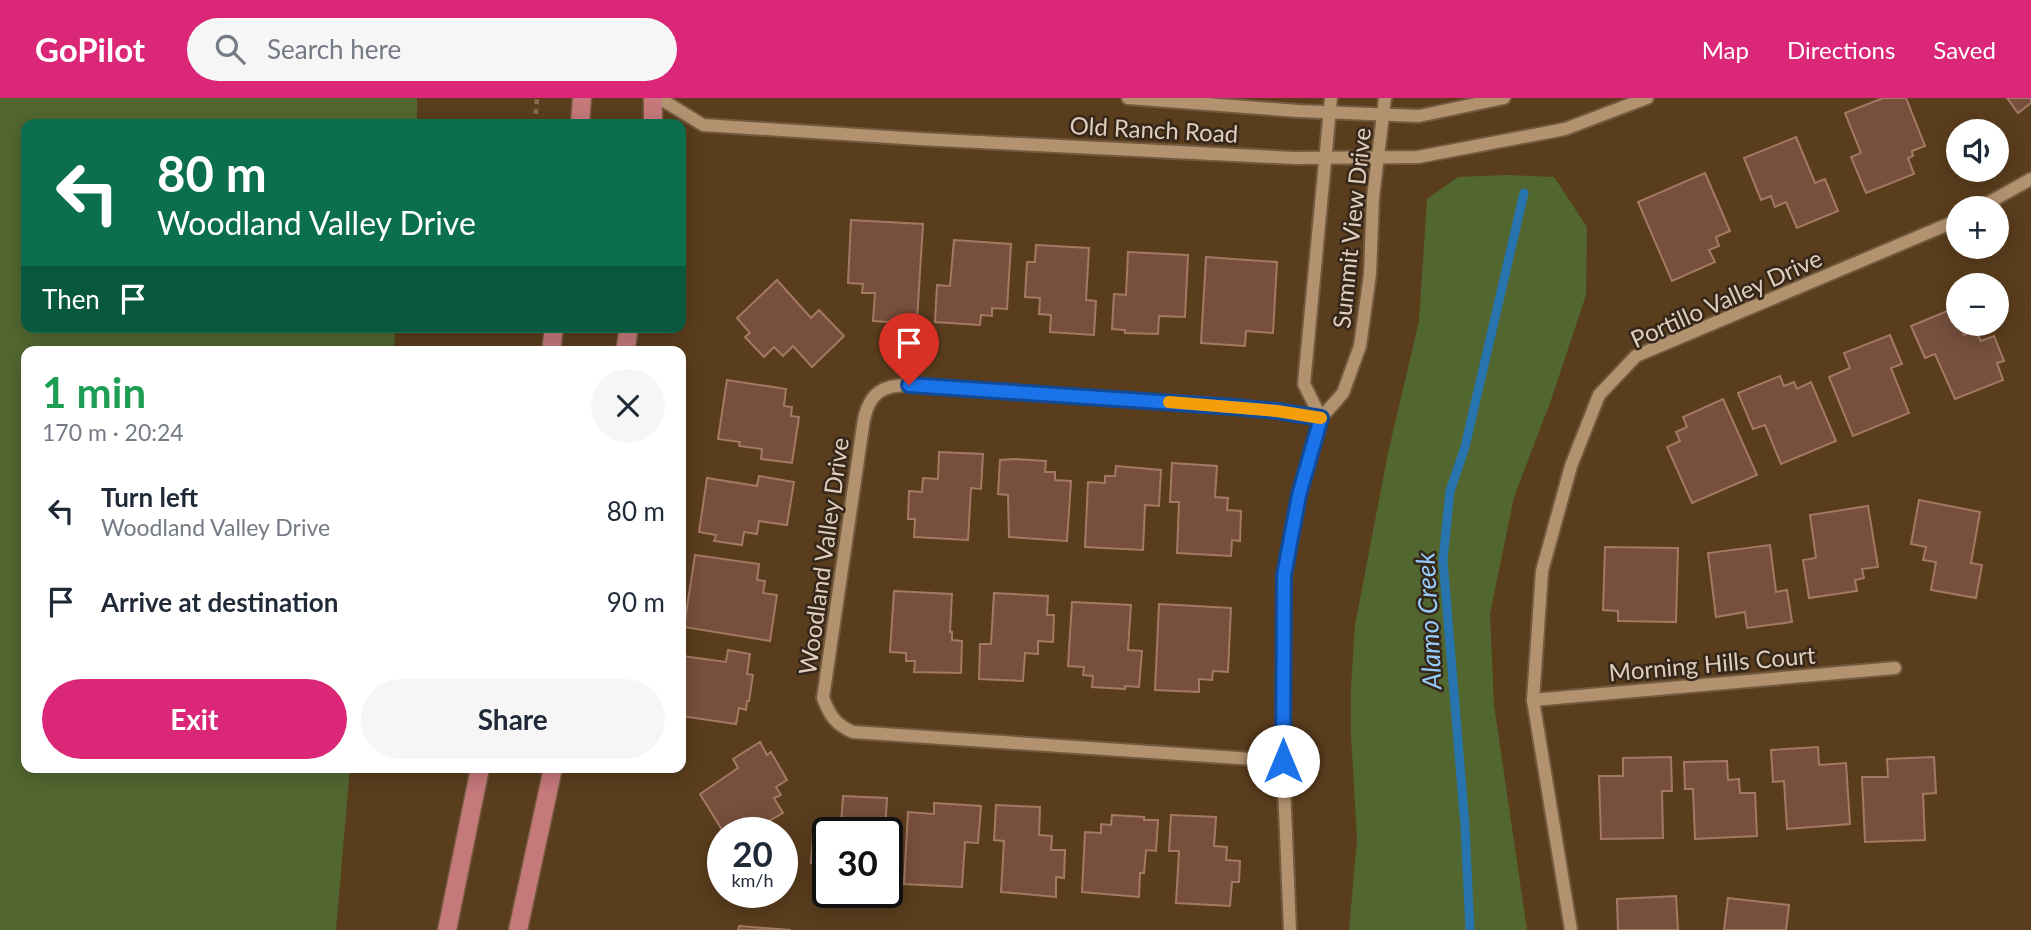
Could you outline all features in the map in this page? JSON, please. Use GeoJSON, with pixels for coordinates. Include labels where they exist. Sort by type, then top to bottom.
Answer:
{"type":"FeatureCollection","features":[{"type":"Feature","properties":{"kind":"main road"},"geometry":{"type":"LineString","coordinates":[[580,119],[582,98]]}},
{"type":"Feature","properties":{"kind":"main road"},"geometry":{"type":"LineString","coordinates":[[653,98],[653,119]]}},
{"type":"Feature","properties":{"kind":"main road"},"geometry":{"type":"LineString","coordinates":[[447,930],[479,773]]}},
{"type":"Feature","properties":{"kind":"main road"},"geometry":{"type":"LineString","coordinates":[[518,930],[552,773]]}},
{"type":"Feature","properties":{"kind":"street","name":"Old Ranch Road"},"geometry":{"type":"LineString","coordinates":[[659,98],[703,125],[920,139],[1327,157],[1418,157],[1565,129],[1647,98]]}},
{"type":"Feature","properties":{"kind":"street","name":"Old Ranch Road"},"geometry":{"type":"LineString","coordinates":[[1128,98],[1419,116],[1504,98]]}},
{"type":"Feature","properties":{"kind":"street","name":"Summit View Drive"},"geometry":{"type":"LineString","coordinates":[[1321,418],[1304,384],[1331,98]]}},
{"type":"Feature","properties":{"kind":"street","name":"Summit View Drive"},"geometry":{"type":"LineString","coordinates":[[1290,930],[1283,761],[1284,575],[1299,495],[1321,418],[1343,393],[1360,346],[1370,274],[1373,198],[1385,98]]}},
{"type":"Feature","properties":{"kind":"street"},"geometry":{"type":"LineString","coordinates":[[2001,196],[2031,179]]}},
{"type":"Feature","properties":{"kind":"street","name":"Portillo Valley Drive"},"geometry":{"type":"LineString","coordinates":[[1571,930],[1533,700],[1542,571],[1571,466],[1599,395],[1636,356],[1946,225]]}},
{"type":"Feature","properties":{"kind":"street","name":"Woodland Valley Drive"},"geometry":{"type":"LineString","coordinates":[[1283,761],[853,732],[841,727],[830,716],[823,698],[864,419],[867,405],[877,392],[892,385],[909,385],[1238,407],[1321,418]]}},
{"type":"Feature","properties":{"kind":"street","name":"Morning Hills Court"},"geometry":{"type":"LineString","coordinates":[[1533,700],[1895,668]]}},
{"type":"Feature","properties":{"kind":"path"},"geometry":{"type":"LineString","coordinates":[[536,119],[537,98]]}},
{"type":"Feature","properties":{"kind":"green space"},"geometry":{"type":"Polygon","coordinates":[[[0,98],[417,98],[417,119],[21,119],[21,333],[395,333],[394,346],[21,346],[21,773],[350,773],[336,930],[0,930],[0,98]]]}},
{"type":"Feature","properties":{"kind":"green space"},"geometry":{"type":"Polygon","coordinates":[[[1458,177],[1554,177],[1587,227],[1586,295],[1550,403],[1514,497],[1490,614],[1494,705],[1527,930],[1349,930],[1357,839],[1351,735],[1355,625],[1388,453],[1419,321],[1427,199],[1458,177]]]}},
{"type":"Feature","properties":{"kind":"building"},"geometry":{"type":"Polygon","coordinates":[[[1883,98],[1906,98],[1925,146],[1912,151],[1913,156],[1908,158],[1914,174],[1866,193],[1851,157],[1861,153],[1845,113],[1883,98]]]}},
{"type":"Feature","properties":{"kind":"building"},"geometry":{"type":"Polygon","coordinates":[[[2007,98],[2031,98],[2031,103],[2018,113],[2007,98]]]}},
{"type":"Feature","properties":{"kind":"building"},"geometry":{"type":"Polygon","coordinates":[[[1796,137],[1815,183],[1825,179],[1838,211],[1797,228],[1786,202],[1775,207],[1771,196],[1761,200],[1744,158],[1796,137]]]}},
{"type":"Feature","properties":{"kind":"building"},"geometry":{"type":"Polygon","coordinates":[[[1705,173],[1730,231],[1716,237],[1719,246],[1709,250],[1715,262],[1672,281],[1638,202],[1705,173]]]}},
{"type":"Feature","properties":{"kind":"building"},"geometry":{"type":"Polygon","coordinates":[[[851,220],[923,224],[917,320],[904,320],[904,323],[873,321],[875,293],[862,293],[863,284],[848,283],[851,220]]]}},
{"type":"Feature","properties":{"kind":"building"},"geometry":{"type":"Polygon","coordinates":[[[954,240],[1011,244],[1007,309],[992,308],[992,316],[981,315],[980,325],[935,322],[937,285],[950,286],[954,240]]]}},
{"type":"Feature","properties":{"kind":"building"},"geometry":{"type":"Polygon","coordinates":[[[1036,245],[1089,248],[1086,300],[1096,301],[1094,335],[1050,332],[1051,315],[1039,314],[1040,298],[1025,297],[1027,262],[1035,262],[1036,245]]]}},
{"type":"Feature","properties":{"kind":"building"},"geometry":{"type":"Polygon","coordinates":[[[1128,252],[1188,255],[1185,317],[1159,316],[1158,334],[1125,333],[1125,330],[1112,329],[1114,294],[1126,295],[1128,252]]]}},
{"type":"Feature","properties":{"kind":"building"},"geometry":{"type":"Polygon","coordinates":[[[1206,257],[1277,262],[1273,333],[1246,331],[1245,346],[1201,343],[1206,257]]]}},
{"type":"Feature","properties":{"kind":"building"},"geometry":{"type":"Polygon","coordinates":[[[777,280],[811,318],[819,310],[844,336],[812,367],[793,346],[783,356],[774,347],[764,357],[745,337],[750,333],[737,318],[777,280]]]}},
{"type":"Feature","properties":{"kind":"building"},"geometry":{"type":"Polygon","coordinates":[[[1946,311],[1946,336],[1978,336],[1981,341],[1994,336],[2004,361],[1997,363],[2003,380],[1955,399],[1935,354],[1925,358],[1911,326],[1946,311]]]}},
{"type":"Feature","properties":{"kind":"building"},"geometry":{"type":"Polygon","coordinates":[[[1890,335],[1902,364],[1891,368],[1909,413],[1853,436],[1829,377],[1850,368],[1844,353],[1890,335]]]}},
{"type":"Feature","properties":{"kind":"building"},"geometry":{"type":"Polygon","coordinates":[[[1780,376],[1784,386],[1794,382],[1797,389],[1811,382],[1836,441],[1781,464],[1765,425],[1753,429],[1738,393],[1780,376]]]}},
{"type":"Feature","properties":{"kind":"building"},"geometry":{"type":"Polygon","coordinates":[[[727,380],[786,389],[784,406],[792,407],[791,416],[799,417],[792,463],[761,459],[762,449],[739,446],[740,442],[718,439],[727,380]]]}},
{"type":"Feature","properties":{"kind":"building"},"geometry":{"type":"Polygon","coordinates":[[[1723,399],[1757,475],[1692,503],[1667,447],[1680,441],[1676,432],[1687,427],[1683,417],[1723,399]]]}},
{"type":"Feature","properties":{"kind":"building"},"geometry":{"type":"Polygon","coordinates":[[[939,452],[983,454],[981,489],[971,488],[968,540],[914,537],[915,519],[908,519],[909,491],[922,492],[923,478],[938,479],[939,452]]]}},
{"type":"Feature","properties":{"kind":"building"},"geometry":{"type":"Polygon","coordinates":[[[1000,460],[1046,461],[1045,472],[1055,472],[1055,480],[1071,481],[1067,541],[1009,537],[1008,495],[998,494],[1000,460]]]}},
{"type":"Feature","properties":{"kind":"building"},"geometry":{"type":"Polygon","coordinates":[[[1172,463],[1217,466],[1215,497],[1228,498],[1227,510],[1241,511],[1240,541],[1232,540],[1231,556],[1177,553],[1179,502],[1170,502],[1172,463]]]}},
{"type":"Feature","properties":{"kind":"building"},"geometry":{"type":"Polygon","coordinates":[[[1116,466],[1161,470],[1159,506],[1145,505],[1143,550],[1085,547],[1088,482],[1105,483],[1105,476],[1115,476],[1116,466]]]}},
{"type":"Feature","properties":{"kind":"building"},"geometry":{"type":"Polygon","coordinates":[[[759,476],[794,482],[787,525],[759,521],[757,534],[744,532],[742,545],[714,541],[716,535],[699,532],[707,478],[757,486],[759,476]]]}},
{"type":"Feature","properties":{"kind":"building"},"geometry":{"type":"Polygon","coordinates":[[[1919,500],[1980,512],[1971,563],[1982,565],[1976,598],[1931,590],[1936,562],[1923,560],[1926,547],[1911,544],[1919,500]]]}},
{"type":"Feature","properties":{"kind":"building"},"geometry":{"type":"Polygon","coordinates":[[[1868,506],[1878,567],[1862,569],[1864,578],[1855,580],[1857,591],[1809,598],[1803,560],[1816,558],[1810,515],[1868,506]]]}},
{"type":"Feature","properties":{"kind":"building"},"geometry":{"type":"Polygon","coordinates":[[[1770,545],[1776,592],[1787,590],[1792,622],[1747,628],[1745,612],[1716,617],[1708,553],[1770,545]]]}},
{"type":"Feature","properties":{"kind":"building"},"geometry":{"type":"Polygon","coordinates":[[[1605,547],[1678,548],[1676,622],[1618,621],[1618,611],[1603,610],[1605,547]]]}},
{"type":"Feature","properties":{"kind":"building"},"geometry":{"type":"Polygon","coordinates":[[[695,555],[759,564],[757,580],[765,581],[763,593],[777,595],[770,641],[686,627],[695,555]]]}},
{"type":"Feature","properties":{"kind":"building"},"geometry":{"type":"Polygon","coordinates":[[[894,591],[952,594],[950,632],[952,640],[962,641],[961,673],[914,672],[915,661],[906,661],[906,653],[890,652],[894,591]]]}},
{"type":"Feature","properties":{"kind":"building"},"geometry":{"type":"Polygon","coordinates":[[[994,593],[1048,596],[1047,615],[1054,615],[1053,642],[1038,641],[1038,654],[1025,653],[1023,681],[979,679],[980,644],[991,644],[994,593]]]}},
{"type":"Feature","properties":{"kind":"building"},"geometry":{"type":"Polygon","coordinates":[[[1072,602],[1131,605],[1128,650],[1142,651],[1139,687],[1092,687],[1093,676],[1083,675],[1084,667],[1068,666],[1072,602]]]}},
{"type":"Feature","properties":{"kind":"building"},"geometry":{"type":"Polygon","coordinates":[[[1159,604],[1231,608],[1228,672],[1213,671],[1212,680],[1199,679],[1199,692],[1155,690],[1159,604]]]}},
{"type":"Feature","properties":{"kind":"building"},"geometry":{"type":"Polygon","coordinates":[[[728,650],[750,654],[747,674],[753,675],[749,701],[746,710],[739,708],[736,724],[686,717],[686,657],[726,662],[728,650]]]}},
{"type":"Feature","properties":{"kind":"building"},"geometry":{"type":"Polygon","coordinates":[[[760,742],[767,755],[771,752],[787,780],[776,787],[781,795],[774,798],[783,813],[776,817],[714,817],[700,794],[738,768],[733,759],[760,742]]]}},
{"type":"Feature","properties":{"kind":"building"},"geometry":{"type":"Polygon","coordinates":[[[1818,747],[1819,765],[1846,763],[1850,824],[1787,829],[1784,781],[1773,782],[1771,750],[1818,747]]]}},
{"type":"Feature","properties":{"kind":"building"},"geometry":{"type":"Polygon","coordinates":[[[1671,757],[1672,791],[1662,791],[1663,838],[1601,839],[1599,776],[1623,776],[1623,758],[1671,757]]]}},
{"type":"Feature","properties":{"kind":"building"},"geometry":{"type":"Polygon","coordinates":[[[1934,757],[1936,793],[1923,794],[1925,840],[1865,842],[1862,777],[1888,777],[1887,759],[1934,757]]]}},
{"type":"Feature","properties":{"kind":"building"},"geometry":{"type":"Polygon","coordinates":[[[1727,761],[1728,780],[1739,779],[1740,793],[1755,793],[1757,836],[1695,839],[1693,789],[1685,789],[1684,762],[1727,761]]]}},
{"type":"Feature","properties":{"kind":"building"},"geometry":{"type":"Polygon","coordinates":[[[843,796],[887,798],[886,817],[842,817],[843,796]]]}},
{"type":"Feature","properties":{"kind":"building"},"geometry":{"type":"Polygon","coordinates":[[[934,803],[981,806],[978,843],[965,842],[962,887],[904,884],[908,812],[934,814],[934,803]]]}},
{"type":"Feature","properties":{"kind":"building"},"geometry":{"type":"Polygon","coordinates":[[[996,805],[1040,807],[1039,835],[1052,836],[1051,850],[1065,850],[1064,878],[1056,877],[1056,897],[1001,892],[1004,841],[994,840],[996,805]]]}},
{"type":"Feature","properties":{"kind":"building"},"geometry":{"type":"Polygon","coordinates":[[[1112,815],[1158,820],[1156,851],[1146,850],[1144,873],[1140,873],[1139,897],[1082,892],[1085,832],[1101,833],[1101,824],[1111,825],[1112,815]]]}},
{"type":"Feature","properties":{"kind":"building"},"geometry":{"type":"Polygon","coordinates":[[[1171,815],[1216,817],[1214,846],[1227,847],[1226,860],[1240,861],[1239,882],[1232,882],[1230,906],[1176,903],[1179,851],[1169,851],[1171,815]]]}},
{"type":"Feature","properties":{"kind":"building"},"geometry":{"type":"Polygon","coordinates":[[[1676,896],[1678,930],[1618,930],[1617,899],[1676,896]]]}},
{"type":"Feature","properties":{"kind":"building"},"geometry":{"type":"Polygon","coordinates":[[[1728,898],[1789,905],[1786,930],[1724,930],[1728,898]]]}},
{"type":"Feature","properties":{"kind":"building"},"geometry":{"type":"Polygon","coordinates":[[[739,926],[791,930],[738,930],[739,926]]]}},
{"type":"Feature","properties":{"kind":"waterway","name":"Alamo Creek"},"geometry":{"type":"LineString","coordinates":[[1470,930],[1465,826],[1443,560],[1450,491],[1465,447],[1524,193]]}},
{"type":"Feature","properties":{"kind":"slow traffic"},"geometry":{"type":"LineString","coordinates":[[1169,402],[1277,411],[1321,418]]}},
{"type":"Feature","properties":{"kind":"route"},"geometry":{"type":"LineString","coordinates":[[909,385],[1234,407],[1321,418],[1299,495],[1284,575],[1283,761]]}}]}
